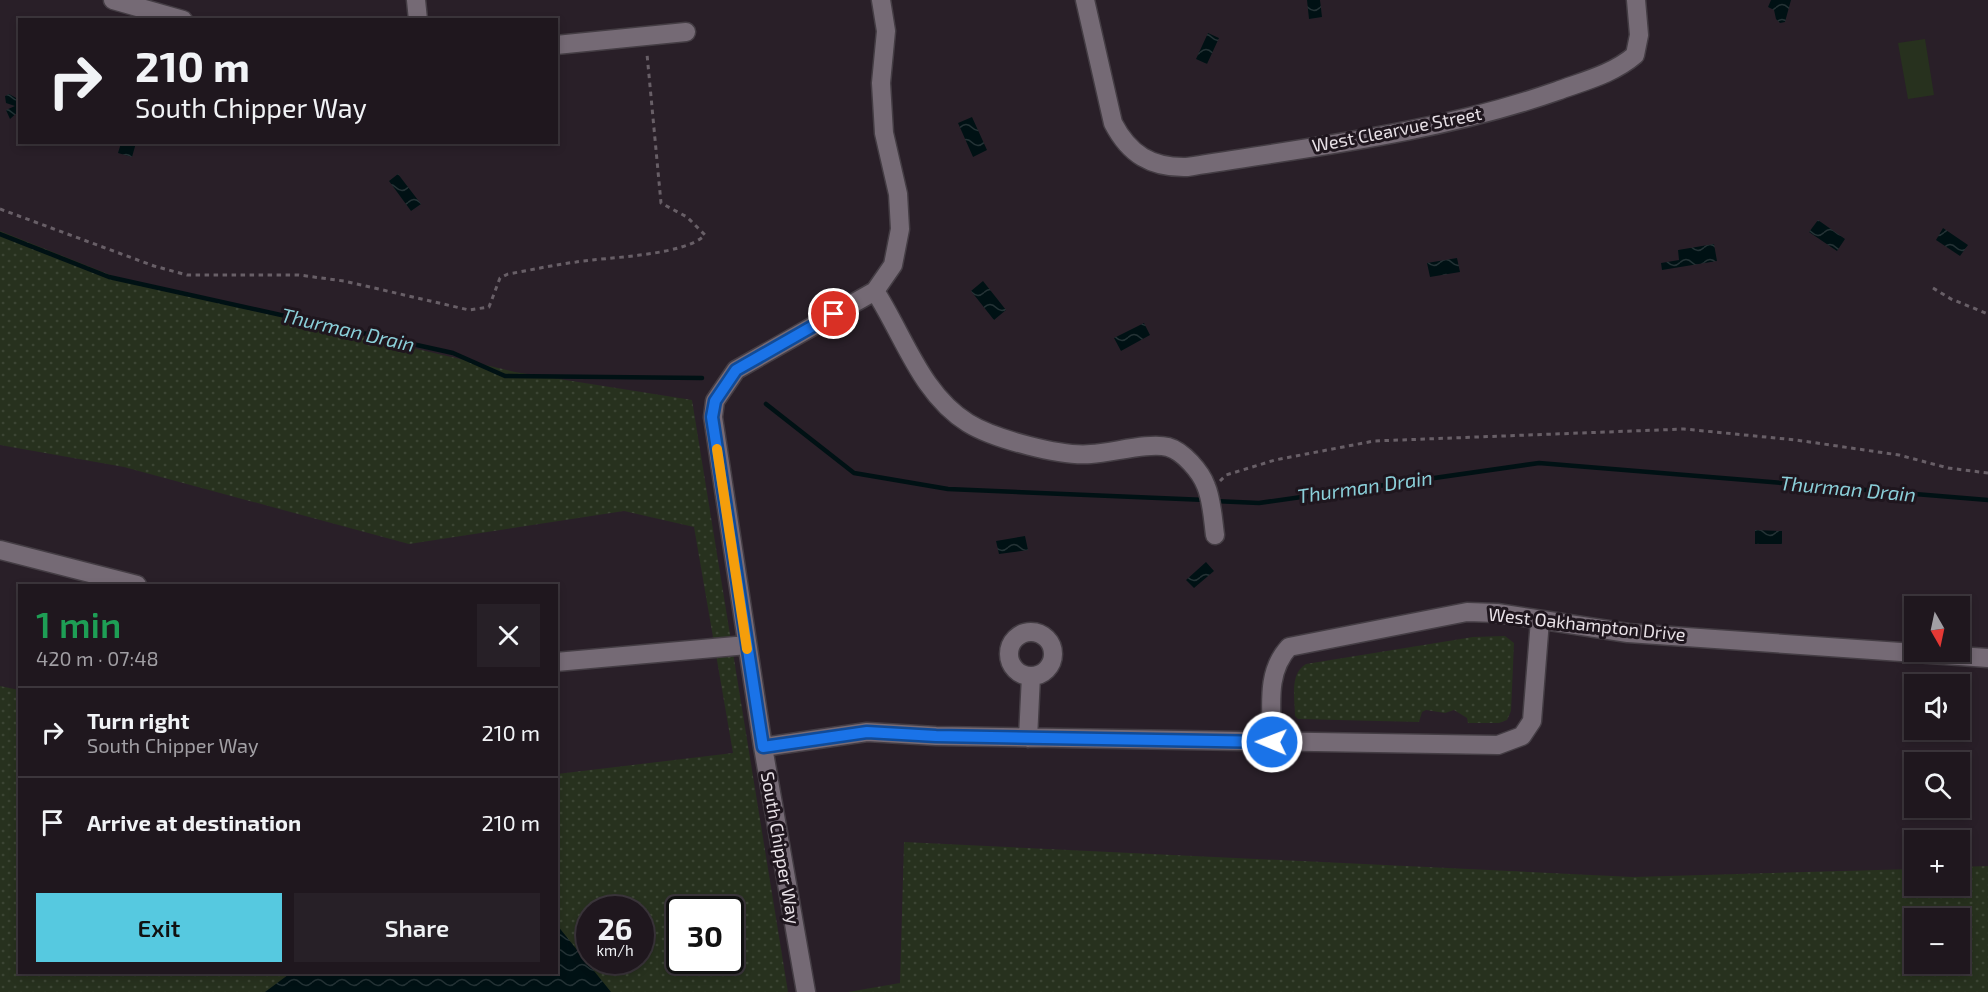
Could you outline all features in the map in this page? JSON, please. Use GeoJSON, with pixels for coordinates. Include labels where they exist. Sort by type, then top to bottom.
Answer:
{"type":"FeatureCollection","features":[{"type":"Feature","properties":{"kind":"street"},"geometry":{"type":"LineString","coordinates":[[113,0],[176,18]]}},
{"type":"Feature","properties":{"kind":"street"},"geometry":{"type":"LineString","coordinates":[[416,0],[418,18]]}},
{"type":"Feature","properties":{"kind":"street"},"geometry":{"type":"LineString","coordinates":[[881,0],[886,31],[881,83],[884,133],[898,194],[900,229],[893,265],[875,291],[894,319],[909,353],[947,409],[971,425],[1027,445],[1067,454],[1169,447],[1188,460],[1206,485],[1215,535]]}},
{"type":"Feature","properties":{"kind":"street","name":"West Clearvue Street"},"geometry":{"type":"LineString","coordinates":[[1085,0],[1113,123],[1122,139],[1134,153],[1150,162],[1168,167],[1187,167],[1458,120],[1517,105],[1619,68],[1635,55],[1639,35],[1636,0]]}},
{"type":"Feature","properties":{"kind":"street"},"geometry":{"type":"LineString","coordinates":[[558,45],[686,32]]}},
{"type":"Feature","properties":{"kind":"street","name":"South Chipper Way"},"geometry":{"type":"LineString","coordinates":[[806,992],[763,747],[712,417],[715,401],[736,370],[875,291]]}},
{"type":"Feature","properties":{"kind":"street"},"geometry":{"type":"LineString","coordinates":[[0,550],[133,584]]}},
{"type":"Feature","properties":{"kind":"street","name":"West Oakhampton Drive"},"geometry":{"type":"LineString","coordinates":[[1272,742],[1272,675],[1279,658],[1289,647],[1467,612],[1497,613],[1628,633],[1988,658]]}},
{"type":"Feature","properties":{"kind":"street"},"geometry":{"type":"LineString","coordinates":[[763,747],[867,732],[1028,738],[1498,746],[1522,736],[1532,721],[1540,620]]}},
{"type":"Feature","properties":{"kind":"street"},"geometry":{"type":"LineString","coordinates":[[558,662],[747,645]]}},
{"type":"Feature","properties":{"kind":"street"},"geometry":{"type":"LineString","coordinates":[[1028,738],[1031,676]]}},
{"type":"Feature","properties":{"kind":"path"},"geometry":{"type":"LineString","coordinates":[[0,209],[154,266],[187,275],[299,274],[344,281],[481,311],[489,307],[500,278],[508,274],[576,262],[659,252],[698,242],[705,235],[687,217],[661,203],[647,54]]}},
{"type":"Feature","properties":{"kind":"path"},"geometry":{"type":"LineString","coordinates":[[1933,288],[1952,299],[1988,314]]}},
{"type":"Feature","properties":{"kind":"path"},"geometry":{"type":"LineString","coordinates":[[1226,475],[1286,458],[1374,441],[1684,429],[1819,443],[1899,455],[1948,468],[1988,473]]}},
{"type":"Feature","properties":{"kind":"green space"},"geometry":{"type":"Polygon","coordinates":[[[1925,39],[1934,95],[1908,99],[1898,43],[1925,39]]]}},
{"type":"Feature","properties":{"kind":"green space"},"geometry":{"type":"Polygon","coordinates":[[[0,231],[123,280],[515,372],[692,400],[788,992],[0,992],[0,686],[18,690],[18,974],[558,974],[558,774],[733,753],[694,527],[624,511],[409,544],[124,467],[0,445],[0,231]]]}},
{"type":"Feature","properties":{"kind":"green space"},"geometry":{"type":"Polygon","coordinates":[[[1505,636],[1514,643],[1511,711],[1507,720],[1499,723],[1468,723],[1467,718],[1454,710],[1445,713],[1426,710],[1422,712],[1419,722],[1298,719],[1295,716],[1295,680],[1301,668],[1306,664],[1473,637],[1505,636]]]}},
{"type":"Feature","properties":{"kind":"green space"},"geometry":{"type":"Polygon","coordinates":[[[904,842],[1633,877],[1904,869],[1904,896],[1970,896],[1970,867],[1988,866],[1988,992],[848,992],[900,983],[904,842]]]}},
{"type":"Feature","properties":{"kind":"water"},"geometry":{"type":"Polygon","coordinates":[[[1307,0],[1320,0],[1322,17],[1309,19],[1307,0]]]}},
{"type":"Feature","properties":{"kind":"water"},"geometry":{"type":"Polygon","coordinates":[[[1771,0],[1791,0],[1785,22],[1780,23],[1776,19],[1774,10],[1768,7],[1771,0]]]}},
{"type":"Feature","properties":{"kind":"water"},"geometry":{"type":"Polygon","coordinates":[[[1208,33],[1219,38],[1207,64],[1196,59],[1208,33]]]}},
{"type":"Feature","properties":{"kind":"water"},"geometry":{"type":"Polygon","coordinates":[[[9,94],[18,99],[18,112],[10,119],[6,110],[15,106],[6,103],[5,96],[9,94]]]}},
{"type":"Feature","properties":{"kind":"water"},"geometry":{"type":"Polygon","coordinates":[[[972,117],[987,150],[973,157],[958,123],[972,117]]]}},
{"type":"Feature","properties":{"kind":"water"},"geometry":{"type":"Polygon","coordinates":[[[121,144],[136,144],[132,157],[118,153],[121,144]]]}},
{"type":"Feature","properties":{"kind":"water"},"geometry":{"type":"Polygon","coordinates":[[[398,174],[421,204],[411,211],[389,181],[398,174]]]}},
{"type":"Feature","properties":{"kind":"water"},"geometry":{"type":"Polygon","coordinates":[[[1818,220],[1845,239],[1837,251],[1809,232],[1818,220]]]}},
{"type":"Feature","properties":{"kind":"water"},"geometry":{"type":"Polygon","coordinates":[[[1943,228],[1968,245],[1960,256],[1936,240],[1943,228]]]}},
{"type":"Feature","properties":{"kind":"water"},"geometry":{"type":"Polygon","coordinates":[[[1714,244],[1717,261],[1662,270],[1661,263],[1679,260],[1678,250],[1714,244]]]}},
{"type":"Feature","properties":{"kind":"water"},"geometry":{"type":"Polygon","coordinates":[[[1457,258],[1460,272],[1430,277],[1427,263],[1457,258]]]}},
{"type":"Feature","properties":{"kind":"water"},"geometry":{"type":"Polygon","coordinates":[[[983,281],[1006,310],[994,320],[971,291],[983,281]]]}},
{"type":"Feature","properties":{"kind":"water"},"geometry":{"type":"Polygon","coordinates":[[[1144,323],[1150,335],[1121,351],[1114,338],[1144,323]]]}},
{"type":"Feature","properties":{"kind":"water"},"geometry":{"type":"Polygon","coordinates":[[[1755,530],[1782,531],[1782,544],[1755,544],[1755,530]]]}},
{"type":"Feature","properties":{"kind":"water"},"geometry":{"type":"Polygon","coordinates":[[[1025,536],[1028,550],[999,554],[996,541],[1025,536]]]}},
{"type":"Feature","properties":{"kind":"water"},"geometry":{"type":"Polygon","coordinates":[[[1206,562],[1214,571],[1194,588],[1186,580],[1206,562]]]}},
{"type":"Feature","properties":{"kind":"water"},"geometry":{"type":"Polygon","coordinates":[[[558,926],[576,949],[576,974],[596,974],[611,992],[265,992],[289,974],[558,974],[558,926]]]}},
{"type":"Feature","properties":{"kind":"waterway","name":"Thurman Drain"},"geometry":{"type":"LineString","coordinates":[[0,234],[109,277],[453,353],[505,376],[702,378]]}},
{"type":"Feature","properties":{"kind":"waterway","name":"Thurman Drain"},"geometry":{"type":"LineString","coordinates":[[766,404],[854,473],[948,489],[1206,500]]}},
{"type":"Feature","properties":{"kind":"waterway","name":"Thurman Drain"},"geometry":{"type":"LineString","coordinates":[[1214,501],[1259,503],[1539,463],[1988,500]]}},
{"type":"Feature","properties":{"kind":"slow traffic"},"geometry":{"type":"LineString","coordinates":[[717,449],[747,649]]}},
{"type":"Feature","properties":{"kind":"route"},"geometry":{"type":"LineString","coordinates":[[834,314],[736,370],[715,401],[712,417],[763,747],[867,732],[936,736],[1272,742]]}}]}
